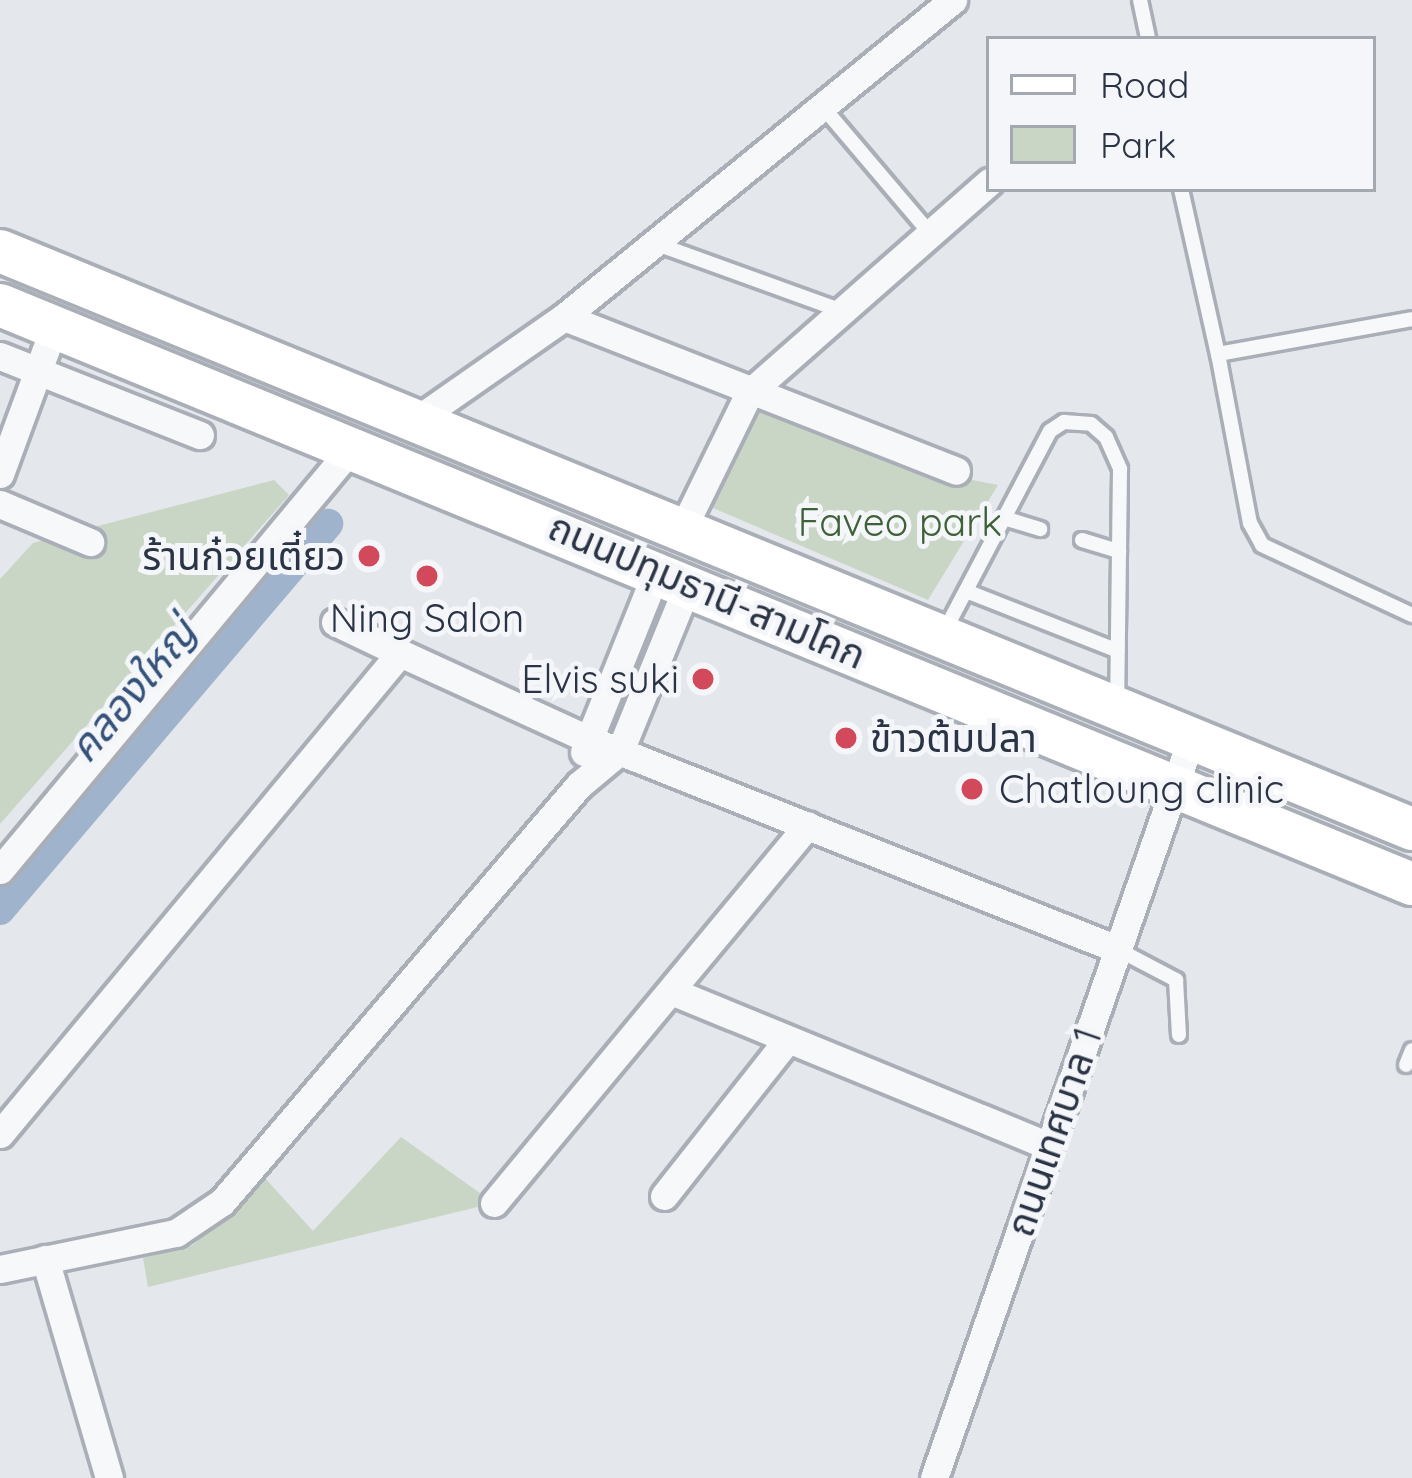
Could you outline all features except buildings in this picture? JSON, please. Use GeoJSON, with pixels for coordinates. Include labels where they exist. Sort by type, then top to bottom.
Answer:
{"type":"FeatureCollection","features":[{"type":"Feature","properties":{"kind":"main road","name":"ถนนปทุมธานี-สามโคก"},"geometry":{"type":"LineString","coordinates":[[0,251],[1412,829]]}},
{"type":"Feature","properties":{"kind":"main road","name":"ถนนปทุมธานี-สามโคก"},"geometry":{"type":"LineString","coordinates":[[0,305],[673,576],[1412,884]]}},
{"type":"Feature","properties":{"kind":"street"},"geometry":{"type":"LineString","coordinates":[[415,421],[564,317],[952,0]]}},
{"type":"Feature","properties":{"kind":"street"},"geometry":{"type":"LineString","coordinates":[[682,532],[749,393],[986,185]]}},
{"type":"Feature","properties":{"kind":"street"},"geometry":{"type":"LineString","coordinates":[[564,317],[956,471]]}},
{"type":"Feature","properties":{"kind":"street"},"geometry":{"type":"LineString","coordinates":[[0,474],[54,327]]}},
{"type":"Feature","properties":{"kind":"street"},"geometry":{"type":"LineString","coordinates":[[0,356],[200,435]]}},
{"type":"Feature","properties":{"kind":"street"},"geometry":{"type":"LineString","coordinates":[[0,870],[353,446]]}},
{"type":"Feature","properties":{"kind":"street"},"geometry":{"type":"LineString","coordinates":[[0,505],[90,542]]}},
{"type":"Feature","properties":{"kind":"street"},"geometry":{"type":"LineString","coordinates":[[579,785],[586,738],[673,576]]}},
{"type":"Feature","properties":{"kind":"street"},"geometry":{"type":"LineString","coordinates":[[0,1269],[202,1221],[579,785],[620,752],[673,576]]}},
{"type":"Feature","properties":{"kind":"street"},"geometry":{"type":"LineString","coordinates":[[335,622],[586,738],[1117,949]]}},
{"type":"Feature","properties":{"kind":"street"},"geometry":{"type":"LineString","coordinates":[[0,1134],[400,653]]}},
{"type":"Feature","properties":{"kind":"street","name":"ถนนเทศบาล 1"},"geometry":{"type":"LineString","coordinates":[[934,1478],[1191,739]]}},
{"type":"Feature","properties":{"kind":"street"},"geometry":{"type":"LineString","coordinates":[[494,1203],[676,993],[808,826]]}},
{"type":"Feature","properties":{"kind":"street"},"geometry":{"type":"LineString","coordinates":[[676,993],[1049,1146]]}},
{"type":"Feature","properties":{"kind":"street"},"geometry":{"type":"LineString","coordinates":[[664,1196],[787,1040]]}},
{"type":"Feature","properties":{"kind":"street"},"geometry":{"type":"LineString","coordinates":[[45,1258],[109,1478]]}},
{"type":"Feature","properties":{"kind":"lane"},"geometry":{"type":"LineString","coordinates":[[1140,0],[1147,36]]}},
{"type":"Feature","properties":{"kind":"lane"},"geometry":{"type":"LineString","coordinates":[[823,106],[930,233]]}},
{"type":"Feature","properties":{"kind":"lane"},"geometry":{"type":"LineString","coordinates":[[1182,192],[1250,523],[1262,545],[1412,615]]}},
{"type":"Feature","properties":{"kind":"lane"},"geometry":{"type":"LineString","coordinates":[[657,244],[842,311]]}},
{"type":"Feature","properties":{"kind":"lane"},"geometry":{"type":"LineString","coordinates":[[1218,354],[1412,319]]}},
{"type":"Feature","properties":{"kind":"lane"},"geometry":{"type":"LineString","coordinates":[[942,637],[1049,431],[1064,422],[1090,424],[1120,469],[1117,708]]}},
{"type":"Feature","properties":{"kind":"lane"},"geometry":{"type":"LineString","coordinates":[[1004,518],[1040,529]]}},
{"type":"Feature","properties":{"kind":"lane"},"geometry":{"type":"LineString","coordinates":[[1082,540],[1119,551]]}},
{"type":"Feature","properties":{"kind":"lane"},"geometry":{"type":"LineString","coordinates":[[966,591],[1118,651]]}},
{"type":"Feature","properties":{"kind":"lane"},"geometry":{"type":"LineString","coordinates":[[1117,949],[1176,980],[1179,1035]]}},
{"type":"Feature","properties":{"kind":"green space","name":"Faveo park"},"geometry":{"type":"Polygon","coordinates":[[[755,403],[942,474],[998,485],[928,600],[706,505],[755,403]]]}},
{"type":"Feature","properties":{"kind":"green space"},"geometry":{"type":"Polygon","coordinates":[[[274,480],[289,495],[0,824],[0,579],[33,543],[274,480]]]}},
{"type":"Feature","properties":{"kind":"green space"},"geometry":{"type":"Polygon","coordinates":[[[401,1137],[494,1203],[148,1287],[143,1258],[193,1245],[264,1177],[313,1231],[401,1137]]]}},
{"type":"Feature","properties":{"kind":"waterway","name":"คลองใหญ่"},"geometry":{"type":"LineString","coordinates":[[0,910],[328,524]]}},
{"type":"Feature","properties":{"kind":"place","name":"ร้านก๋วยเตี๋ยว"},"geometry":{"type":"Point","coordinates":[369,556]}},
{"type":"Feature","properties":{"kind":"place","name":"Ning Salon"},"geometry":{"type":"Point","coordinates":[427,576]}},
{"type":"Feature","properties":{"kind":"place","name":"Elvis suki"},"geometry":{"type":"Point","coordinates":[703,679]}},
{"type":"Feature","properties":{"kind":"place","name":"ข้าวต้มปลา"},"geometry":{"type":"Point","coordinates":[846,738]}},
{"type":"Feature","properties":{"kind":"place","name":"Chatloung clinic"},"geometry":{"type":"Point","coordinates":[972,789]}}]}
